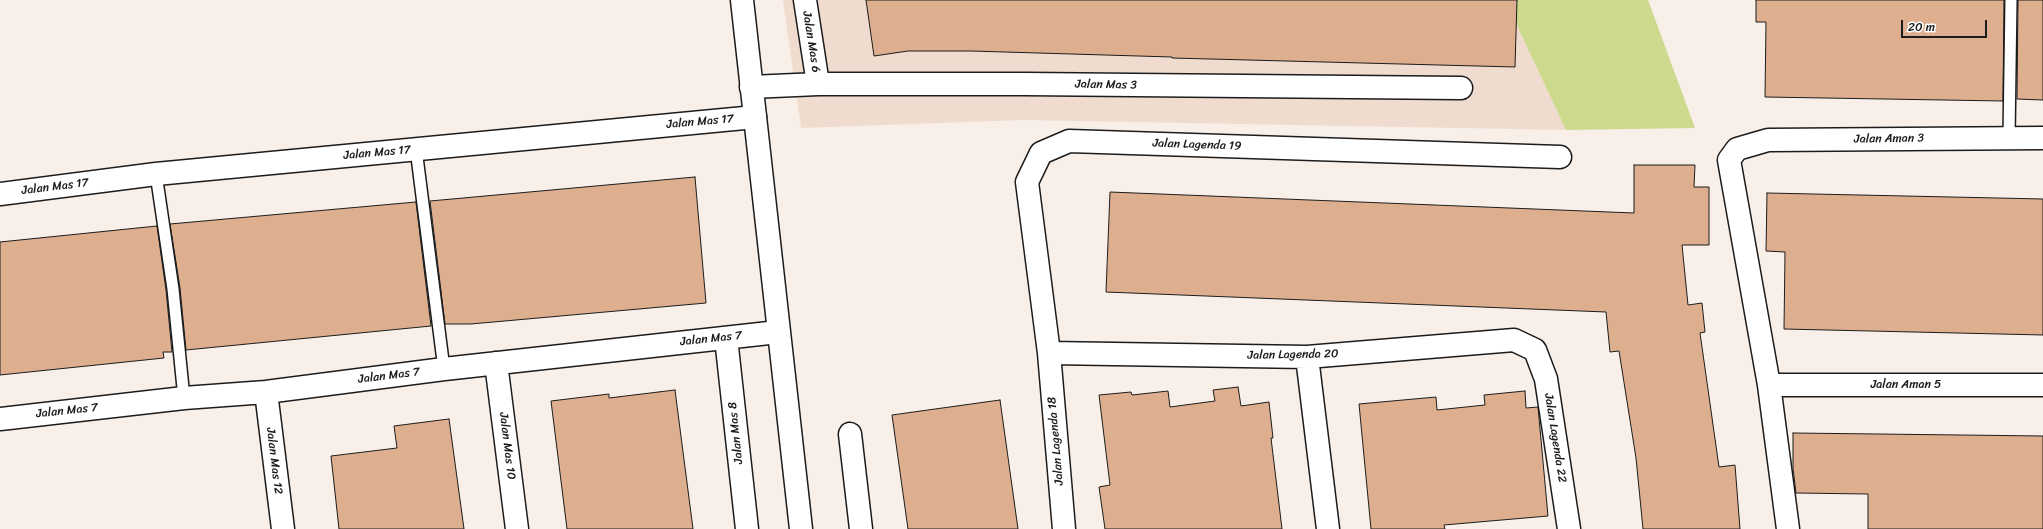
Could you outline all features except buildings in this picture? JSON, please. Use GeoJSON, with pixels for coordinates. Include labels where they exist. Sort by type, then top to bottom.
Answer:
{"type":"FeatureCollection","features":[{"type":"Feature","properties":{"kind":"street"},"geometry":{"type":"LineString","coordinates":[[742,0],[801,529]]}},
{"type":"Feature","properties":{"kind":"street","name":"Jalan Mas 6"},"geometry":{"type":"LineString","coordinates":[[805,0],[818,84]]}},
{"type":"Feature","properties":{"kind":"street","name":"Jalan Mas 3"},"geometry":{"type":"LineString","coordinates":[[751,87],[818,84],[1461,88]]}},
{"type":"Feature","properties":{"kind":"street","name":"Jalan Mas 17"},"geometry":{"type":"LineString","coordinates":[[0,194],[156,174],[755,117]]}},
{"type":"Feature","properties":{"kind":"street","name":"Jalan Aman 3"},"geometry":{"type":"LineString","coordinates":[[1769,385],[1729,160],[1737,149],[1768,140],[2009,137],[2043,138]]}},
{"type":"Feature","properties":{"kind":"street","name":"Jalan Lagenda 19"},"geometry":{"type":"LineString","coordinates":[[1049,353],[1027,182],[1041,153],[1069,141],[1560,157]]}},
{"type":"Feature","properties":{"kind":"street","name":"Jalan Mas 7"},"geometry":{"type":"LineString","coordinates":[[0,419],[184,398],[266,392],[444,369],[778,332]]}},
{"type":"Feature","properties":{"kind":"street","name":"Jalan Mas 8"},"geometry":{"type":"LineString","coordinates":[[726,338],[747,529]]}},
{"type":"Feature","properties":{"kind":"street","name":"Jalan Lagenda 20"},"geometry":{"type":"LineString","coordinates":[[1049,353],[1308,357],[1514,340],[1535,350]]}},
{"type":"Feature","properties":{"kind":"street","name":"Jalan Lagenda 22"},"geometry":{"type":"LineString","coordinates":[[1535,350],[1546,379],[1569,529]]}},
{"type":"Feature","properties":{"kind":"street","name":"Jalan Lagenda 18"},"geometry":{"type":"LineString","coordinates":[[1049,353],[1064,529]]}},
{"type":"Feature","properties":{"kind":"street"},"geometry":{"type":"LineString","coordinates":[[1308,357],[1328,529]]}},
{"type":"Feature","properties":{"kind":"street","name":"Jalan Mas 10"},"geometry":{"type":"LineString","coordinates":[[496,363],[517,529]]}},
{"type":"Feature","properties":{"kind":"street"},"geometry":{"type":"LineString","coordinates":[[1769,385],[1788,529]]}},
{"type":"Feature","properties":{"kind":"street","name":"Jalan Aman 5"},"geometry":{"type":"LineString","coordinates":[[1769,385],[2043,385]]}},
{"type":"Feature","properties":{"kind":"street","name":"Jalan Mas 12"},"geometry":{"type":"LineString","coordinates":[[266,392],[283,529]]}},
{"type":"Feature","properties":{"kind":"street"},"geometry":{"type":"LineString","coordinates":[[850,434],[861,529]]}},
{"type":"Feature","properties":{"kind":"lane"},"geometry":{"type":"LineString","coordinates":[[2009,137],[2011,0]]}},
{"type":"Feature","properties":{"kind":"lane"},"geometry":{"type":"LineString","coordinates":[[416,149],[444,369]]}},
{"type":"Feature","properties":{"kind":"lane"},"geometry":{"type":"LineString","coordinates":[[156,174],[173,289],[184,398]]}},
{"type":"Feature","properties":{"kind":"shaded area"},"geometry":{"type":"Polygon","coordinates":[[[783,0],[1505,0],[1566,130],[1023,120],[801,128],[783,0]]]}},
{"type":"Feature","properties":{"kind":"green space"},"geometry":{"type":"Polygon","coordinates":[[[1505,0],[1648,0],[1695,128],[1566,130],[1505,0]]]}}]}
